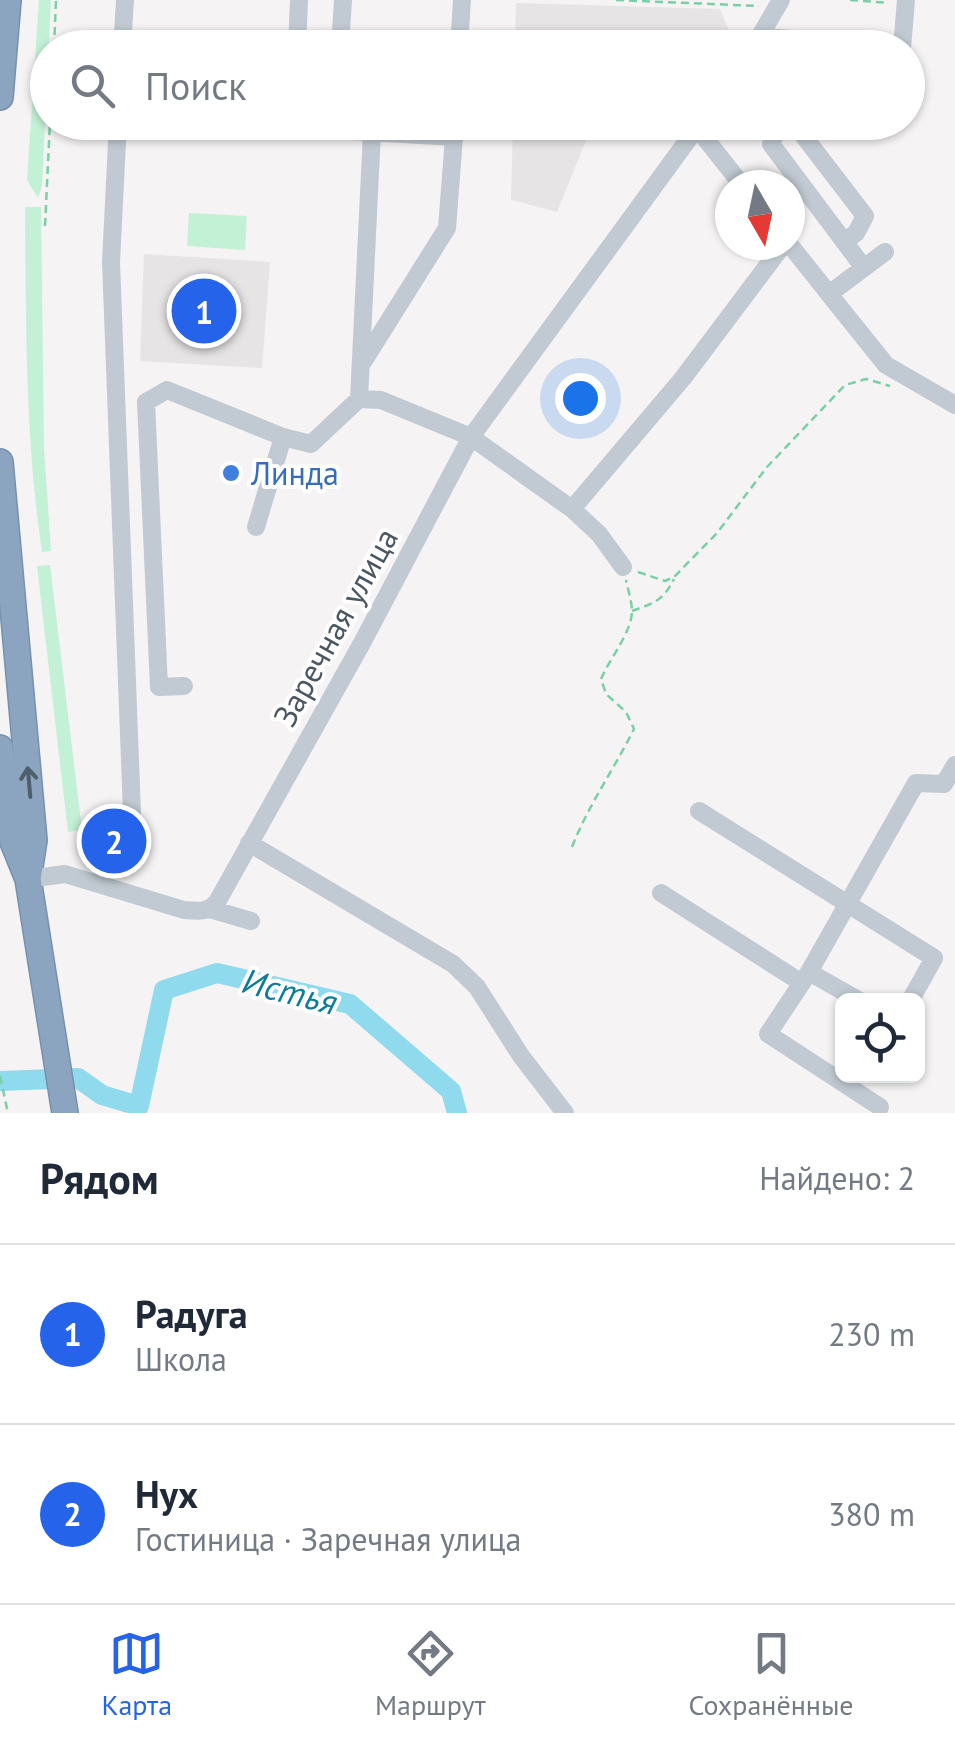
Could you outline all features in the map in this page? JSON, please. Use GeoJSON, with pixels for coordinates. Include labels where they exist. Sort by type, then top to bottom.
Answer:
{"type":"FeatureCollection","features":[{"type":"Feature","properties":{"kind":"highway"},"geometry":{"type":"LineString","coordinates":[[0,97],[8,0]]}},
{"type":"Feature","properties":{"kind":"highway"},"geometry":{"type":"LineString","coordinates":[[0,462],[34,840],[28,878]]}},
{"type":"Feature","properties":{"kind":"highway"},"geometry":{"type":"LineString","coordinates":[[0,748],[13,842],[28,878],[65,1113]]}},
{"type":"Feature","properties":{"kind":"street"},"geometry":{"type":"LineString","coordinates":[[123,30],[124,0]]}},
{"type":"Feature","properties":{"kind":"street"},"geometry":{"type":"LineString","coordinates":[[298,30],[300,0]]}},
{"type":"Feature","properties":{"kind":"street"},"geometry":{"type":"LineString","coordinates":[[341,30],[342,0]]}},
{"type":"Feature","properties":{"kind":"street"},"geometry":{"type":"LineString","coordinates":[[460,30],[462,0]]}},
{"type":"Feature","properties":{"kind":"street"},"geometry":{"type":"LineString","coordinates":[[904,30],[906,2]]}},
{"type":"Feature","properties":{"kind":"street"},"geometry":{"type":"LineString","coordinates":[[764,30],[779,4]]}},
{"type":"Feature","properties":{"kind":"street"},"geometry":{"type":"LineString","coordinates":[[117,140],[111,262],[132,813]]}},
{"type":"Feature","properties":{"kind":"street"},"geometry":{"type":"LineString","coordinates":[[184,686],[159,687],[146,402],[167,390],[283,437],[311,444],[359,399],[372,140]]}},
{"type":"Feature","properties":{"kind":"street"},"geometry":{"type":"LineString","coordinates":[[360,366],[446,228],[453,140]]}},
{"type":"Feature","properties":{"kind":"street","name":"Заречная улица"},"geometry":{"type":"LineString","coordinates":[[210,909],[218,902],[362,643],[471,438],[688,140]]}},
{"type":"Feature","properties":{"kind":"street"},"geometry":{"type":"LineString","coordinates":[[710,140],[731,170]]}},
{"type":"Feature","properties":{"kind":"street"},"geometry":{"type":"LineString","coordinates":[[772,140],[771,144],[864,268]]}},
{"type":"Feature","properties":{"kind":"street"},"geometry":{"type":"LineString","coordinates":[[807,140],[865,216],[856,233],[844,242]]}},
{"type":"Feature","properties":{"kind":"street"},"geometry":{"type":"LineString","coordinates":[[829,294],[885,252]]}},
{"type":"Feature","properties":{"kind":"street"},"geometry":{"type":"LineString","coordinates":[[572,509],[683,378],[775,260]]}},
{"type":"Feature","properties":{"kind":"street"},"geometry":{"type":"LineString","coordinates":[[800,260],[886,366],[955,406]]}},
{"type":"Feature","properties":{"kind":"street"},"geometry":{"type":"LineString","coordinates":[[359,399],[381,400],[471,438],[572,509],[599,534],[623,567]]}},
{"type":"Feature","properties":{"kind":"street"},"geometry":{"type":"LineString","coordinates":[[256,527],[283,437]]}},
{"type":"Feature","properties":{"kind":"street"},"geometry":{"type":"LineString","coordinates":[[122,605],[156,602]]}},
{"type":"Feature","properties":{"kind":"street"},"geometry":{"type":"LineString","coordinates":[[880,1108],[768,1034],[806,977],[916,783],[950,787],[955,765]]}},
{"type":"Feature","properties":{"kind":"street"},"geometry":{"type":"LineString","coordinates":[[699,811],[934,958],[914,993]]}},
{"type":"Feature","properties":{"kind":"street"},"geometry":{"type":"LineString","coordinates":[[249,844],[453,964],[477,987],[565,1113]]}},
{"type":"Feature","properties":{"kind":"street"},"geometry":{"type":"LineString","coordinates":[[28,878],[65,874],[184,910],[210,909],[252,922]]}},
{"type":"Feature","properties":{"kind":"street"},"geometry":{"type":"LineString","coordinates":[[661,893],[806,977],[844,993]]}},
{"type":"Feature","properties":{"kind":"path"},"geometry":{"type":"LineString","coordinates":[[55,30],[56,0]]}},
{"type":"Feature","properties":{"kind":"path"},"geometry":{"type":"LineString","coordinates":[[616,0],[779,4]]}},
{"type":"Feature","properties":{"kind":"path"},"geometry":{"type":"LineString","coordinates":[[850,0],[906,2]]}},
{"type":"Feature","properties":{"kind":"path"},"geometry":{"type":"LineString","coordinates":[[45,226],[49,140]]}},
{"type":"Feature","properties":{"kind":"path"},"geometry":{"type":"LineString","coordinates":[[632,610],[655,603],[667,592],[674,578],[717,533],[767,467],[845,385],[866,379],[890,386],[912,381]]}},
{"type":"Feature","properties":{"kind":"path"},"geometry":{"type":"LineString","coordinates":[[572,847],[634,729],[626,712],[606,694],[601,678],[623,640],[632,610],[623,567],[666,581],[674,578]]}},
{"type":"Feature","properties":{"kind":"path"},"geometry":{"type":"LineString","coordinates":[[0,1076],[8,1113]]}},
{"type":"Feature","properties":{"kind":"shaded area"},"geometry":{"type":"Polygon","coordinates":[[[516,3],[720,9],[729,30],[515,30],[516,3]]]}},
{"type":"Feature","properties":{"kind":"shaded area"},"geometry":{"type":"Polygon","coordinates":[[[513,140],[586,140],[557,212],[511,200],[513,140]]]}},
{"type":"Feature","properties":{"kind":"shaded area"},"geometry":{"type":"Polygon","coordinates":[[[144,254],[270,262],[262,368],[140,361],[144,254]]]}},
{"type":"Feature","properties":{"kind":"green space"},"geometry":{"type":"Polygon","coordinates":[[[39,0],[51,0],[50,30],[37,30],[39,0]]]}},
{"type":"Feature","properties":{"kind":"green space"},"geometry":{"type":"Polygon","coordinates":[[[30,135],[30,140],[44,140],[38,198],[27,180],[30,135]]]}},
{"type":"Feature","properties":{"kind":"green space"},"geometry":{"type":"Polygon","coordinates":[[[25,207],[41,207],[44,448],[51,551],[42,552],[29,423],[25,207]]]}},
{"type":"Feature","properties":{"kind":"green space"},"geometry":{"type":"Polygon","coordinates":[[[189,213],[247,216],[245,250],[187,246],[189,213]]]}},
{"type":"Feature","properties":{"kind":"green space"},"geometry":{"type":"Polygon","coordinates":[[[50,565],[82,830],[68,832],[37,566],[50,565]]]}},
{"type":"Feature","properties":{"kind":"waterway","name":"Истья"},"geometry":{"type":"LineString","coordinates":[[0,1081],[78,1078],[102,1095],[139,1106],[164,990],[217,973],[350,1004],[451,1091],[457,1113]]}},
{"type":"Feature","properties":{"kind":"place","name":"Радуга"},"geometry":{"type":"Point","coordinates":[204,311]}},
{"type":"Feature","properties":{"kind":"place","name":"Линда"},"geometry":{"type":"Point","coordinates":[231,473]}},
{"type":"Feature","properties":{"kind":"place","name":"Нух"},"geometry":{"type":"Point","coordinates":[114,841]}}]}
